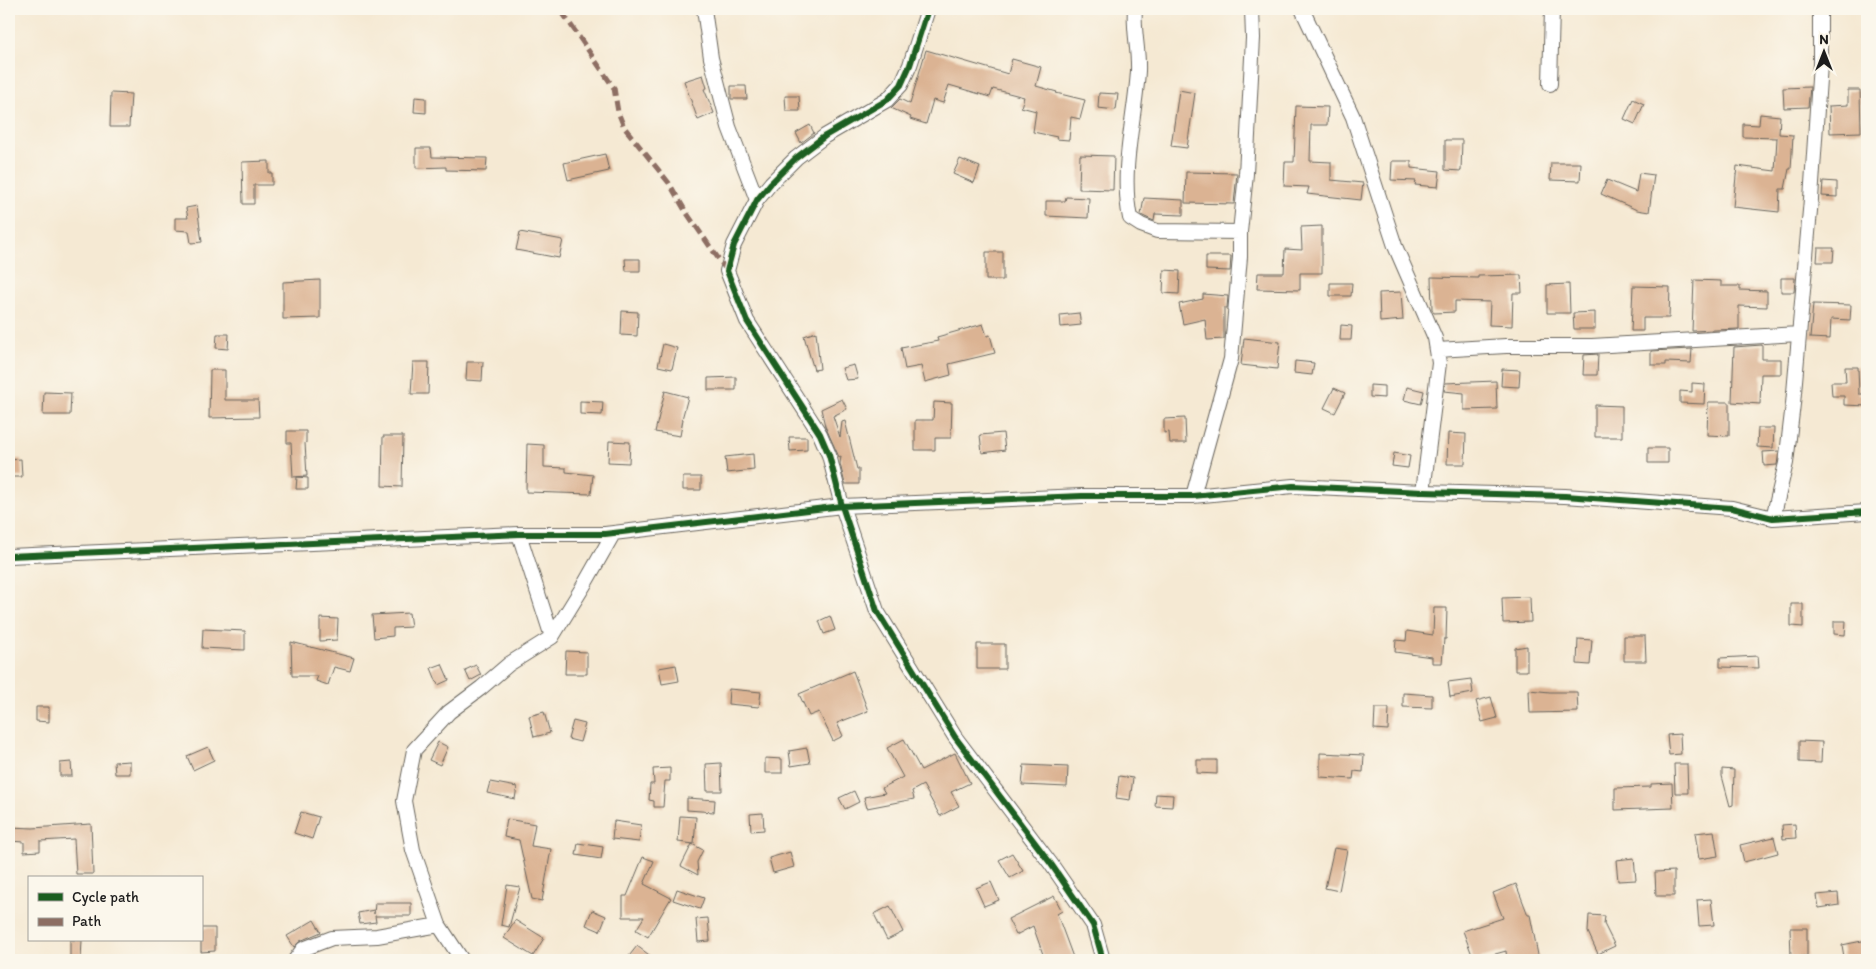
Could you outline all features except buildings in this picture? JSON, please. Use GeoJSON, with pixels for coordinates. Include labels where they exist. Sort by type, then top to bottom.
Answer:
{"type":"FeatureCollection","features":[{"type":"Feature","properties":{"kind":"street"},"geometry":{"type":"LineString","coordinates":[[704,9],[711,58],[729,127],[757,200]]}},
{"type":"Feature","properties":{"kind":"street"},"geometry":{"type":"LineString","coordinates":[[928,9],[910,65],[901,85],[887,100],[825,136],[796,158],[771,183],[757,200],[734,244],[727,271],[746,321],[820,434],[829,455],[842,506],[877,612],[955,737],[1046,856],[1093,925],[1103,960]]}},
{"type":"Feature","properties":{"kind":"street"},"geometry":{"type":"LineString","coordinates":[[1135,9],[1134,20],[1138,67],[1136,97],[1129,139],[1127,201],[1130,218],[1141,225],[1157,231],[1240,232]]}},
{"type":"Feature","properties":{"kind":"street"},"geometry":{"type":"LineString","coordinates":[[1193,496],[1231,359],[1250,116],[1250,70],[1253,38],[1252,9]]}},
{"type":"Feature","properties":{"kind":"street"},"geometry":{"type":"LineString","coordinates":[[1302,9],[1354,117],[1395,246],[1435,338],[1439,363],[1423,492]]}},
{"type":"Feature","properties":{"kind":"street"},"geometry":{"type":"LineString","coordinates":[[1550,84],[1552,9]]}},
{"type":"Feature","properties":{"kind":"street"},"geometry":{"type":"LineString","coordinates":[[1772,518],[1786,463],[1799,334],[1820,64],[1820,9]]}},
{"type":"Feature","properties":{"kind":"street"},"geometry":{"type":"LineString","coordinates":[[1437,350],[1506,346],[1592,346],[1799,334]]}},
{"type":"Feature","properties":{"kind":"street"},"geometry":{"type":"LineString","coordinates":[[9,556],[519,534],[613,534],[842,506],[1072,496],[1193,496],[1293,486],[1565,496],[1732,508],[1772,518],[1867,512]]}},
{"type":"Feature","properties":{"kind":"street"},"geometry":{"type":"LineString","coordinates":[[519,534],[552,637]]}},
{"type":"Feature","properties":{"kind":"street"},"geometry":{"type":"LineString","coordinates":[[462,960],[439,925],[413,850],[404,801],[414,750],[449,712],[509,664],[552,637],[613,534]]}},
{"type":"Feature","properties":{"kind":"street"},"geometry":{"type":"LineString","coordinates":[[295,960],[303,949],[332,938],[377,936],[439,925]]}},
{"type":"Feature","properties":{"kind":"marked path"},"geometry":{"type":"LineString","coordinates":[[562,12],[614,88],[618,112],[624,127],[669,183],[686,212],[727,271]]}},
{"type":"Feature","properties":{"kind":"cycle path"},"geometry":{"type":"LineString","coordinates":[[928,9],[910,65],[901,85],[887,100],[825,136],[796,158],[771,183],[757,200],[734,245],[727,271],[747,321],[820,434],[829,455],[842,506],[877,611],[955,737],[1051,864],[1093,925],[1103,960]]}},
{"type":"Feature","properties":{"kind":"cycle path"},"geometry":{"type":"LineString","coordinates":[[9,556],[519,534],[605,534],[842,506],[1082,496],[1193,496],[1293,486],[1565,496],[1732,508],[1773,518],[1867,512]]}}]}
